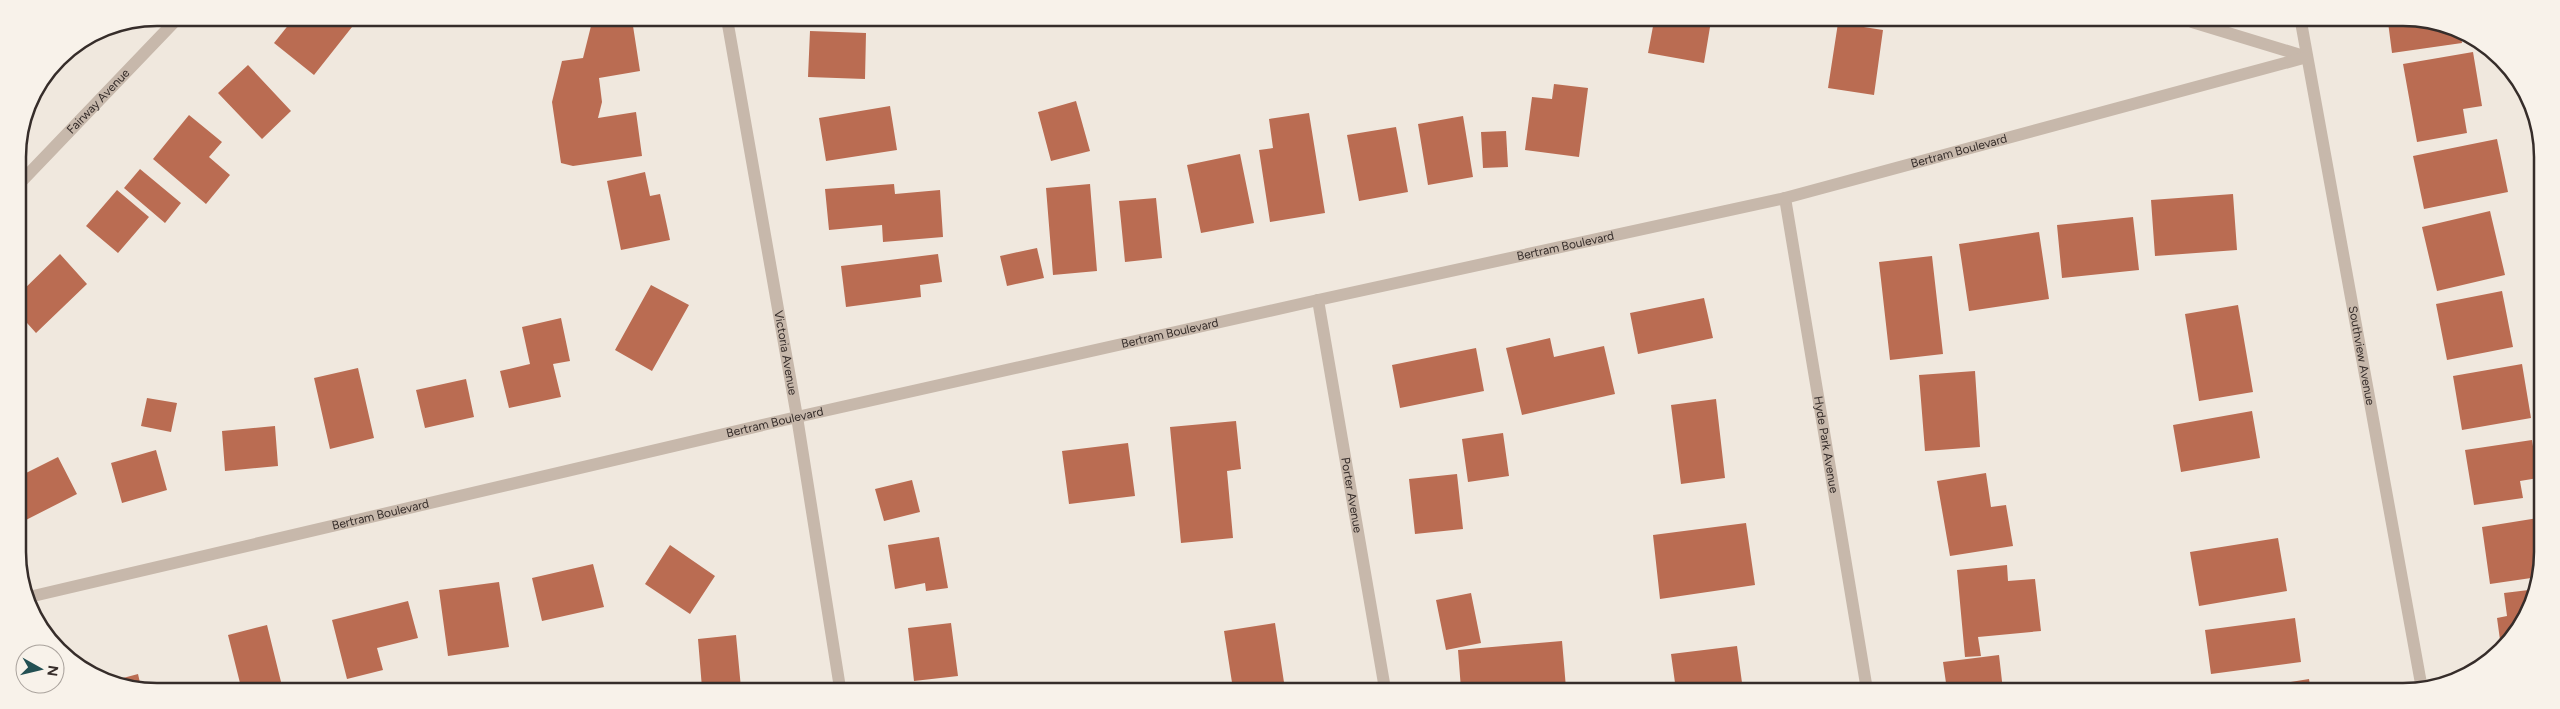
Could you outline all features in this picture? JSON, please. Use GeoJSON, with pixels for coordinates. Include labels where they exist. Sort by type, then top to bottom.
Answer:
{"type":"FeatureCollection","features":[{"type":"Feature","properties":{"kind":"street","name":"Fairway Avenue"},"geometry":{"type":"LineString","coordinates":[[27,176],[170,26]]}},
{"type":"Feature","properties":{"kind":"street","name":"Victoria Avenue"},"geometry":{"type":"LineString","coordinates":[[728,26],[797,418],[839,683]]}},
{"type":"Feature","properties":{"kind":"street"},"geometry":{"type":"LineString","coordinates":[[2205,26],[2307,57]]}},
{"type":"Feature","properties":{"kind":"street","name":"Southview Avenue"},"geometry":{"type":"LineString","coordinates":[[2302,26],[2421,681]]}},
{"type":"Feature","properties":{"kind":"street","name":"Bertram Boulevard"},"geometry":{"type":"LineString","coordinates":[[34,596],[797,418],[1318,300],[1785,198],[2307,57]]}},
{"type":"Feature","properties":{"kind":"street","name":"Hyde Park Avenue"},"geometry":{"type":"LineString","coordinates":[[1785,198],[1866,682]]}},
{"type":"Feature","properties":{"kind":"street","name":"Porter Avenue"},"geometry":{"type":"LineString","coordinates":[[1318,300],[1384,682]]}},
{"type":"Feature","properties":{"kind":"building"},"geometry":{"type":"Polygon","coordinates":[[[288,26],[352,27],[314,75],[274,43],[288,26]]]}},
{"type":"Feature","properties":{"kind":"building"},"geometry":{"type":"Polygon","coordinates":[[[591,26],[633,26],[640,71],[599,78],[602,102],[598,118],[636,112],[642,156],[573,166],[561,163],[552,102],[562,61],[583,58],[591,26]]]}},
{"type":"Feature","properties":{"kind":"building"},"geometry":{"type":"Polygon","coordinates":[[[1653,26],[1710,26],[1704,63],[1648,53],[1653,26]]]}},
{"type":"Feature","properties":{"kind":"building"},"geometry":{"type":"Polygon","coordinates":[[[1838,26],[1857,26],[1883,30],[1874,95],[1828,88],[1838,26]]]}},
{"type":"Feature","properties":{"kind":"building"},"geometry":{"type":"Polygon","coordinates":[[[2389,26],[2420,27],[2445,33],[2462,40],[2462,43],[2392,53],[2389,26]]]}},
{"type":"Feature","properties":{"kind":"building"},"geometry":{"type":"Polygon","coordinates":[[[810,31],[866,33],[865,79],[808,77],[810,31]]]}},
{"type":"Feature","properties":{"kind":"building"},"geometry":{"type":"Polygon","coordinates":[[[2473,52],[2482,106],[2463,109],[2467,133],[2417,142],[2403,64],[2473,52]]]}},
{"type":"Feature","properties":{"kind":"building"},"geometry":{"type":"Polygon","coordinates":[[[248,65],[291,111],[262,139],[218,93],[248,65]]]}},
{"type":"Feature","properties":{"kind":"building"},"geometry":{"type":"Polygon","coordinates":[[[1554,84],[1588,88],[1579,157],[1525,150],[1532,97],[1552,99],[1554,84]]]}},
{"type":"Feature","properties":{"kind":"building"},"geometry":{"type":"Polygon","coordinates":[[[1076,101],[1090,151],[1051,161],[1038,112],[1076,101]]]}},
{"type":"Feature","properties":{"kind":"building"},"geometry":{"type":"Polygon","coordinates":[[[890,106],[897,150],[826,161],[819,118],[890,106]]]}},
{"type":"Feature","properties":{"kind":"building"},"geometry":{"type":"Polygon","coordinates":[[[1309,113],[1325,213],[1270,222],[1259,150],[1273,148],[1269,119],[1309,113]]]}},
{"type":"Feature","properties":{"kind":"building"},"geometry":{"type":"Polygon","coordinates":[[[189,115],[222,142],[209,157],[230,175],[206,204],[153,159],[189,115]]]}},
{"type":"Feature","properties":{"kind":"building"},"geometry":{"type":"Polygon","coordinates":[[[1463,116],[1473,177],[1428,185],[1418,124],[1463,116]]]}},
{"type":"Feature","properties":{"kind":"building"},"geometry":{"type":"Polygon","coordinates":[[[1396,127],[1408,192],[1359,201],[1347,135],[1396,127]]]}},
{"type":"Feature","properties":{"kind":"building"},"geometry":{"type":"Polygon","coordinates":[[[1506,131],[1508,167],[1483,168],[1481,132],[1506,131]]]}},
{"type":"Feature","properties":{"kind":"building"},"geometry":{"type":"Polygon","coordinates":[[[2497,139],[2508,192],[2424,209],[2413,156],[2497,139]]]}},
{"type":"Feature","properties":{"kind":"building"},"geometry":{"type":"Polygon","coordinates":[[[1240,154],[1254,223],[1201,233],[1187,165],[1240,154]]]}},
{"type":"Feature","properties":{"kind":"building"},"geometry":{"type":"Polygon","coordinates":[[[140,169],[181,203],[165,223],[124,188],[140,169]]]}},
{"type":"Feature","properties":{"kind":"building"},"geometry":{"type":"Polygon","coordinates":[[[645,172],[650,196],[660,194],[670,240],[621,250],[607,181],[645,172]]]}},
{"type":"Feature","properties":{"kind":"building"},"geometry":{"type":"Polygon","coordinates":[[[894,184],[895,194],[940,190],[943,237],[883,242],[882,225],[829,230],[825,189],[894,184]]]}},
{"type":"Feature","properties":{"kind":"building"},"geometry":{"type":"Polygon","coordinates":[[[1090,184],[1097,271],[1053,275],[1046,188],[1090,184]]]}},
{"type":"Feature","properties":{"kind":"building"},"geometry":{"type":"Polygon","coordinates":[[[117,190],[149,217],[118,253],[86,226],[117,190]]]}},
{"type":"Feature","properties":{"kind":"building"},"geometry":{"type":"Polygon","coordinates":[[[2233,194],[2237,250],[2155,256],[2151,200],[2233,194]]]}},
{"type":"Feature","properties":{"kind":"building"},"geometry":{"type":"Polygon","coordinates":[[[1156,198],[1162,258],[1125,262],[1119,201],[1156,198]]]}},
{"type":"Feature","properties":{"kind":"building"},"geometry":{"type":"Polygon","coordinates":[[[2490,211],[2505,275],[2437,291],[2422,227],[2490,211]]]}},
{"type":"Feature","properties":{"kind":"building"},"geometry":{"type":"Polygon","coordinates":[[[2133,217],[2139,270],[2062,278],[2057,225],[2133,217]]]}},
{"type":"Feature","properties":{"kind":"building"},"geometry":{"type":"Polygon","coordinates":[[[2039,232],[2049,299],[1969,311],[1959,244],[2039,232]]]}},
{"type":"Feature","properties":{"kind":"building"},"geometry":{"type":"Polygon","coordinates":[[[1037,248],[1044,278],[1007,286],[1000,256],[1037,248]]]}},
{"type":"Feature","properties":{"kind":"building"},"geometry":{"type":"Polygon","coordinates":[[[60,254],[87,284],[36,333],[27,322],[27,287],[60,254]]]}},
{"type":"Feature","properties":{"kind":"building"},"geometry":{"type":"Polygon","coordinates":[[[938,254],[942,282],[920,285],[921,297],[846,307],[841,266],[938,254]]]}},
{"type":"Feature","properties":{"kind":"building"},"geometry":{"type":"Polygon","coordinates":[[[1932,256],[1943,354],[1890,360],[1879,262],[1932,256]]]}},
{"type":"Feature","properties":{"kind":"building"},"geometry":{"type":"Polygon","coordinates":[[[651,285],[689,305],[652,371],[615,350],[651,285]]]}},
{"type":"Feature","properties":{"kind":"building"},"geometry":{"type":"Polygon","coordinates":[[[2502,291],[2513,347],[2447,360],[2436,304],[2502,291]]]}},
{"type":"Feature","properties":{"kind":"building"},"geometry":{"type":"Polygon","coordinates":[[[1704,298],[1713,338],[1638,354],[1630,313],[1704,298]]]}},
{"type":"Feature","properties":{"kind":"building"},"geometry":{"type":"Polygon","coordinates":[[[2238,305],[2253,392],[2199,401],[2185,314],[2238,305]]]}},
{"type":"Feature","properties":{"kind":"building"},"geometry":{"type":"Polygon","coordinates":[[[561,318],[570,361],[553,364],[561,397],[509,408],[500,371],[530,364],[522,327],[561,318]]]}},
{"type":"Feature","properties":{"kind":"building"},"geometry":{"type":"Polygon","coordinates":[[[1550,338],[1554,357],[1604,346],[1615,394],[1522,415],[1506,348],[1550,338]]]}},
{"type":"Feature","properties":{"kind":"building"},"geometry":{"type":"Polygon","coordinates":[[[1476,348],[1484,391],[1400,408],[1392,365],[1476,348]]]}},
{"type":"Feature","properties":{"kind":"building"},"geometry":{"type":"Polygon","coordinates":[[[2522,364],[2531,418],[2462,430],[2453,376],[2522,364]]]}},
{"type":"Feature","properties":{"kind":"building"},"geometry":{"type":"Polygon","coordinates":[[[358,368],[374,438],[330,449],[314,378],[358,368]]]}},
{"type":"Feature","properties":{"kind":"building"},"geometry":{"type":"Polygon","coordinates":[[[1975,371],[1980,447],[1925,451],[1919,375],[1975,371]]]}},
{"type":"Feature","properties":{"kind":"building"},"geometry":{"type":"Polygon","coordinates":[[[466,379],[474,417],[425,428],[416,390],[466,379]]]}},
{"type":"Feature","properties":{"kind":"building"},"geometry":{"type":"Polygon","coordinates":[[[147,398],[177,403],[171,432],[141,426],[147,398]]]}},
{"type":"Feature","properties":{"kind":"building"},"geometry":{"type":"Polygon","coordinates":[[[1716,399],[1725,478],[1681,484],[1671,405],[1716,399]]]}},
{"type":"Feature","properties":{"kind":"building"},"geometry":{"type":"Polygon","coordinates":[[[2252,411],[2260,458],[2181,472],[2173,425],[2252,411]]]}},
{"type":"Feature","properties":{"kind":"building"},"geometry":{"type":"Polygon","coordinates":[[[1236,421],[1241,469],[1227,471],[1233,538],[1181,543],[1170,427],[1236,421]]]}},
{"type":"Feature","properties":{"kind":"building"},"geometry":{"type":"Polygon","coordinates":[[[275,426],[278,466],[225,471],[222,431],[275,426]]]}},
{"type":"Feature","properties":{"kind":"building"},"geometry":{"type":"Polygon","coordinates":[[[1503,433],[1509,476],[1468,482],[1462,439],[1503,433]]]}},
{"type":"Feature","properties":{"kind":"building"},"geometry":{"type":"Polygon","coordinates":[[[2532,440],[2534,479],[2520,481],[2523,498],[2474,505],[2465,450],[2532,440]]]}},
{"type":"Feature","properties":{"kind":"building"},"geometry":{"type":"Polygon","coordinates":[[[1128,443],[1135,496],[1069,504],[1062,451],[1128,443]]]}},
{"type":"Feature","properties":{"kind":"building"},"geometry":{"type":"Polygon","coordinates":[[[156,450],[167,490],[122,503],[111,463],[156,450]]]}},
{"type":"Feature","properties":{"kind":"building"},"geometry":{"type":"Polygon","coordinates":[[[58,457],[77,494],[26,520],[26,473],[58,457]]]}},
{"type":"Feature","properties":{"kind":"building"},"geometry":{"type":"Polygon","coordinates":[[[1986,473],[1991,507],[2006,505],[2013,546],[1950,556],[1937,481],[1986,473]]]}},
{"type":"Feature","properties":{"kind":"building"},"geometry":{"type":"Polygon","coordinates":[[[1457,474],[1463,529],[1415,534],[1409,479],[1457,474]]]}},
{"type":"Feature","properties":{"kind":"building"},"geometry":{"type":"Polygon","coordinates":[[[912,480],[920,512],[884,521],[875,489],[912,480]]]}},
{"type":"Feature","properties":{"kind":"building"},"geometry":{"type":"Polygon","coordinates":[[[2534,519],[2534,551],[2531,578],[2490,584],[2482,527],[2534,519]]]}},
{"type":"Feature","properties":{"kind":"building"},"geometry":{"type":"Polygon","coordinates":[[[1746,523],[1755,585],[1660,599],[1653,535],[1746,523]]]}},
{"type":"Feature","properties":{"kind":"building"},"geometry":{"type":"Polygon","coordinates":[[[939,537],[948,588],[926,591],[925,583],[895,589],[888,545],[939,537]]]}},
{"type":"Feature","properties":{"kind":"building"},"geometry":{"type":"Polygon","coordinates":[[[2278,538],[2287,591],[2199,606],[2190,552],[2278,538]]]}},
{"type":"Feature","properties":{"kind":"building"},"geometry":{"type":"Polygon","coordinates":[[[670,545],[715,576],[690,614],[645,584],[670,545]]]}},
{"type":"Feature","properties":{"kind":"building"},"geometry":{"type":"Polygon","coordinates":[[[593,564],[604,607],[542,621],[532,578],[593,564]]]}},
{"type":"Feature","properties":{"kind":"building"},"geometry":{"type":"Polygon","coordinates":[[[2007,565],[2008,581],[2035,579],[2041,631],[1978,637],[1981,656],[1965,657],[1957,570],[2007,565]]]}},
{"type":"Feature","properties":{"kind":"building"},"geometry":{"type":"Polygon","coordinates":[[[499,582],[509,647],[448,656],[439,590],[499,582]]]}},
{"type":"Feature","properties":{"kind":"building"},"geometry":{"type":"Polygon","coordinates":[[[2527,590],[2520,610],[2500,639],[2497,618],[2507,616],[2504,593],[2527,590]]]}},
{"type":"Feature","properties":{"kind":"building"},"geometry":{"type":"Polygon","coordinates":[[[1471,593],[1481,643],[1446,650],[1436,600],[1471,593]]]}},
{"type":"Feature","properties":{"kind":"building"},"geometry":{"type":"Polygon","coordinates":[[[408,601],[418,638],[377,648],[383,670],[347,679],[332,620],[408,601]]]}},
{"type":"Feature","properties":{"kind":"building"},"geometry":{"type":"Polygon","coordinates":[[[2295,618],[2301,662],[2211,674],[2205,630],[2295,618]]]}},
{"type":"Feature","properties":{"kind":"building"},"geometry":{"type":"Polygon","coordinates":[[[951,623],[958,676],[914,681],[908,628],[951,623]]]}},
{"type":"Feature","properties":{"kind":"building"},"geometry":{"type":"Polygon","coordinates":[[[1275,623],[1284,683],[1232,683],[1224,631],[1275,623]]]}},
{"type":"Feature","properties":{"kind":"building"},"geometry":{"type":"Polygon","coordinates":[[[267,625],[281,683],[240,683],[228,635],[267,625]]]}},
{"type":"Feature","properties":{"kind":"building"},"geometry":{"type":"Polygon","coordinates":[[[736,635],[741,683],[702,683],[698,639],[736,635]]]}},
{"type":"Feature","properties":{"kind":"building"},"geometry":{"type":"Polygon","coordinates":[[[1562,641],[1566,682],[1460,682],[1458,650],[1562,641]]]}},
{"type":"Feature","properties":{"kind":"building"},"geometry":{"type":"Polygon","coordinates":[[[1737,646],[1742,682],[1675,682],[1671,654],[1737,646]]]}},
{"type":"Feature","properties":{"kind":"building"},"geometry":{"type":"Polygon","coordinates":[[[1999,655],[2002,682],[1946,682],[1943,662],[1999,655]]]}},
{"type":"Feature","properties":{"kind":"building"},"geometry":{"type":"Polygon","coordinates":[[[138,674],[140,682],[124,678],[138,674]]]}},
{"type":"Feature","properties":{"kind":"building"},"geometry":{"type":"Polygon","coordinates":[[[2309,679],[2310,682],[2290,682],[2309,679]]]}}]}
